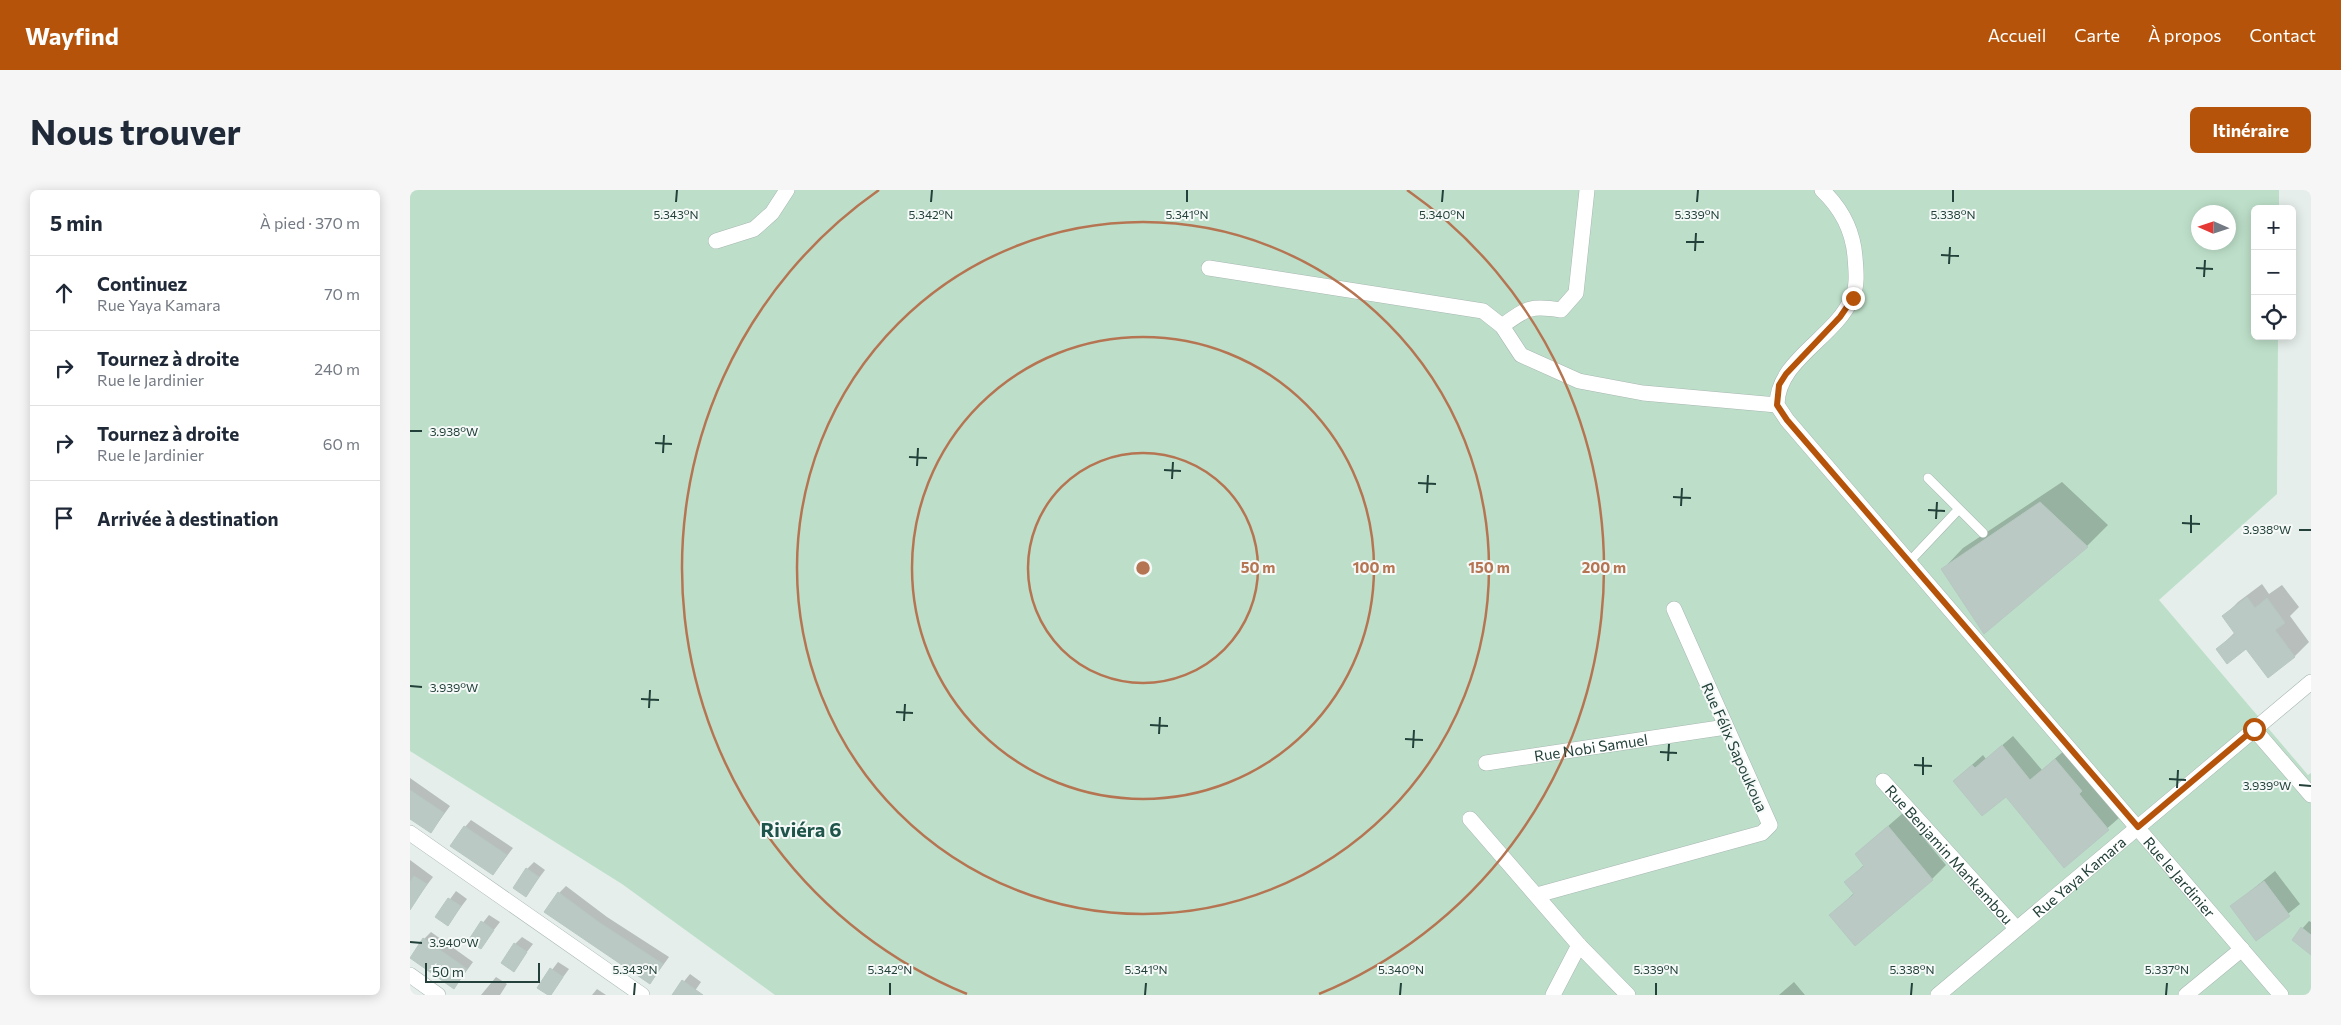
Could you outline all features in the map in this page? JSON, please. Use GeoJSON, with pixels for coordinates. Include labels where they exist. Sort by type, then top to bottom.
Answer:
{"type":"FeatureCollection","features":[{"type":"Feature","properties":{"kind":"street"},"geometry":{"type":"LineString","coordinates":[[716,241],[754,229],[772,213],[787,190]]}},
{"type":"Feature","properties":{"kind":"street"},"geometry":{"type":"LineString","coordinates":[[1502,326],[1526,309],[1542,307],[1561,310],[1576,293],[1587,190]]}},
{"type":"Feature","properties":{"kind":"street"},"geometry":{"type":"LineString","coordinates":[[1209,268],[1484,311],[1502,326],[1521,355],[1579,381],[1643,393],[1777,405],[1779,385],[1786,374],[1840,317],[1853,298],[1857,274],[1854,244],[1844,216],[1822,190]]}},
{"type":"Feature","properties":{"kind":"street","name":"Rue le Jardinier"},"geometry":{"type":"LineString","coordinates":[[1777,405],[1787,420],[2281,995]]}},
{"type":"Feature","properties":{"kind":"street","name":"Rue Félix Sapoukoua"},"geometry":{"type":"LineString","coordinates":[[1537,896],[1762,833],[1770,825],[1674,609]]}},
{"type":"Feature","properties":{"kind":"street","name":"Rue Yaya Kamara"},"geometry":{"type":"LineString","coordinates":[[1938,995],[2311,682]]}},
{"type":"Feature","properties":{"kind":"street","name":"Rue Nobi Samuel"},"geometry":{"type":"LineString","coordinates":[[1486,763],[1726,727]]}},
{"type":"Feature","properties":{"kind":"street"},"geometry":{"type":"LineString","coordinates":[[2254,729],[2311,795]]}},
{"type":"Feature","properties":{"kind":"street","name":"Rue Benjamin Mankambou"},"geometry":{"type":"LineString","coordinates":[[1883,781],[2016,928]]}},
{"type":"Feature","properties":{"kind":"street"},"geometry":{"type":"LineString","coordinates":[[1470,819],[1579,945],[1628,995]]}},
{"type":"Feature","properties":{"kind":"street"},"geometry":{"type":"LineString","coordinates":[[410,833],[642,995]]}},
{"type":"Feature","properties":{"kind":"street"},"geometry":{"type":"LineString","coordinates":[[1553,995],[1579,945]]}},
{"type":"Feature","properties":{"kind":"street"},"geometry":{"type":"LineString","coordinates":[[2186,995],[2242,949]]}},
{"type":"Feature","properties":{"kind":"street"},"geometry":{"type":"LineString","coordinates":[[410,976],[438,995]]}},
{"type":"Feature","properties":{"kind":"lane"},"geometry":{"type":"LineString","coordinates":[[1928,478],[1983,533]]}},
{"type":"Feature","properties":{"kind":"lane"},"geometry":{"type":"LineString","coordinates":[[1909,562],[1959,509]]}},
{"type":"Feature","properties":{"kind":"green space"},"geometry":{"type":"Polygon","coordinates":[[[410,190],[2279,190],[2279,205],[2251,205],[2251,340],[2278,340],[2277,494],[2159,600],[2308,775],[2311,773],[2311,995],[775,995],[622,884],[410,751],[410,190]]]}},
{"type":"Feature","properties":{"kind":"building"},"geometry":{"type":"Polygon","coordinates":[[[2040,502],[2088,547],[1984,634],[1941,569],[2040,502]]]}},
{"type":"Feature","properties":{"kind":"building"},"geometry":{"type":"Polygon","coordinates":[[[2247,597],[2255,608],[2267,598],[2285,623],[2275,630],[2295,657],[2268,678],[2246,649],[2227,664],[2216,649],[2235,634],[2222,616],[2247,597]]]}},
{"type":"Feature","properties":{"kind":"building"},"geometry":{"type":"Polygon","coordinates":[[[2002,745],[2030,780],[2055,759],[2082,791],[2079,794],[2109,830],[2064,868],[2006,797],[1982,816],[1953,781],[1972,765],[1975,768],[2002,745]]]}},
{"type":"Feature","properties":{"kind":"building"},"geometry":{"type":"Polygon","coordinates":[[[410,790],[444,813],[431,833],[410,819],[410,790]]]}},
{"type":"Feature","properties":{"kind":"building"},"geometry":{"type":"Polygon","coordinates":[[[464,826],[507,855],[493,875],[450,846],[464,826]]]}},
{"type":"Feature","properties":{"kind":"building"},"geometry":{"type":"Polygon","coordinates":[[[1888,826],[1933,880],[1855,946],[1829,915],[1854,894],[1844,882],[1864,866],[1855,854],[1888,826]]]}},
{"type":"Feature","properties":{"kind":"building"},"geometry":{"type":"Polygon","coordinates":[[[526,868],[539,877],[526,897],[513,888],[526,868]]]}},
{"type":"Feature","properties":{"kind":"building"},"geometry":{"type":"Polygon","coordinates":[[[414,876],[427,884],[410,910],[410,882],[414,876]]]}},
{"type":"Feature","properties":{"kind":"building"},"geometry":{"type":"Polygon","coordinates":[[[2264,881],[2290,916],[2256,941],[2230,906],[2264,881]]]}},
{"type":"Feature","properties":{"kind":"building"},"geometry":{"type":"Polygon","coordinates":[[[558,892],[600,923],[663,964],[650,984],[544,912],[558,892]]]}},
{"type":"Feature","properties":{"kind":"building"},"geometry":{"type":"Polygon","coordinates":[[[448,898],[461,906],[448,926],[435,917],[448,898]]]}},
{"type":"Feature","properties":{"kind":"building"},"geometry":{"type":"Polygon","coordinates":[[[481,921],[494,930],[481,949],[468,941],[481,921]]]}},
{"type":"Feature","properties":{"kind":"building"},"geometry":{"type":"Polygon","coordinates":[[[2301,927],[2311,935],[2311,955],[2292,940],[2301,927]]]}},
{"type":"Feature","properties":{"kind":"building"},"geometry":{"type":"Polygon","coordinates":[[[423,938],[467,969],[454,989],[410,958],[423,938]]]}},
{"type":"Feature","properties":{"kind":"building"},"geometry":{"type":"Polygon","coordinates":[[[514,943],[527,952],[514,972],[501,963],[514,943]]]}},
{"type":"Feature","properties":{"kind":"building"},"geometry":{"type":"Polygon","coordinates":[[[550,968],[563,977],[551,995],[548,995],[537,988],[550,968]]]}},
{"type":"Feature","properties":{"kind":"building"},"geometry":{"type":"Polygon","coordinates":[[[682,980],[703,995],[672,995],[682,980]]]}},
{"type":"Feature","properties":{"kind":"district","name":"Riviéra 6"},"geometry":{"type":"Point","coordinates":[801,829]}},
{"type":"Feature","properties":{"kind":"route"},"geometry":{"type":"LineString","coordinates":[[1853,298],[1840,317],[1786,374],[1779,385],[1777,405],[1787,420],[2138,827],[2254,729]]}}]}
